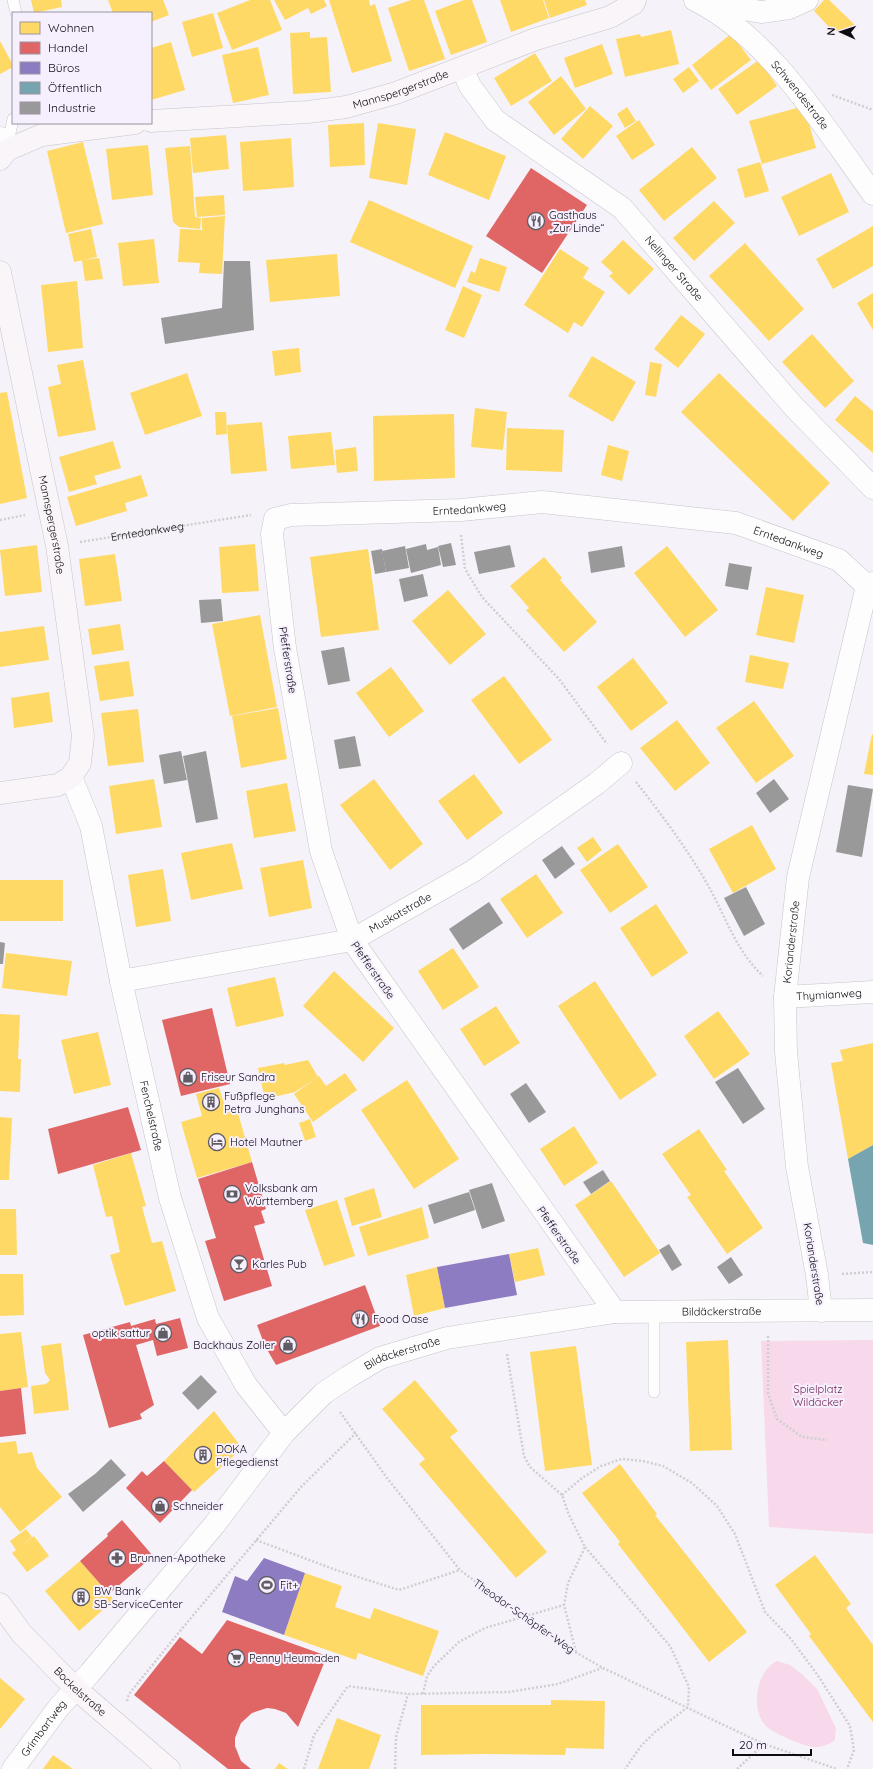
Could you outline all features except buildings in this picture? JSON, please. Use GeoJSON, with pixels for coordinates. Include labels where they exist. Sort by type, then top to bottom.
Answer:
{"type":"FeatureCollection","features":[{"type":"Feature","properties":{"kind":"street","name":"Mannspergerstraße"},"geometry":{"type":"LineString","coordinates":[[152,121],[308,112],[346,107],[396,92],[536,39],[610,17],[633,4],[635,0]]}},
{"type":"Feature","properties":{"kind":"street","name":"Schwendestraße"},"geometry":{"type":"LineString","coordinates":[[704,4],[761,12],[789,8],[807,0]]}},
{"type":"Feature","properties":{"kind":"street","name":"Schwendestraße"},"geometry":{"type":"LineString","coordinates":[[704,4],[761,51],[796,88],[873,194]]}},
{"type":"Feature","properties":{"kind":"street","name":"Nellinger Straße"},"geometry":{"type":"LineString","coordinates":[[462,68],[470,86],[495,120],[622,208],[794,407],[873,488]]}},
{"type":"Feature","properties":{"kind":"street"},"geometry":{"type":"LineString","coordinates":[[2,149],[42,135],[127,124]]}},
{"type":"Feature","properties":{"kind":"street","name":"Mannspergerstraße"},"geometry":{"type":"LineString","coordinates":[[0,272],[57,546],[83,736],[80,763],[71,777]]}},
{"type":"Feature","properties":{"kind":"street","name":"Erntedankweg"},"geometry":{"type":"LineString","coordinates":[[275,518],[291,515],[461,510],[542,502],[736,523],[839,560],[870,585]]}},
{"type":"Feature","properties":{"kind":"street","name":"Pfefferstraße"},"geometry":{"type":"LineString","coordinates":[[275,518],[272,534],[286,648],[321,851],[352,940],[615,1312]]}},
{"type":"Feature","properties":{"kind":"street","name":"Korianderstraße"},"geometry":{"type":"LineString","coordinates":[[821,1311],[817,1275],[797,1167],[786,1052],[785,997],[798,877],[870,585]]}},
{"type":"Feature","properties":{"kind":"street","name":"Muskatstraße"},"geometry":{"type":"LineString","coordinates":[[121,981],[352,940],[473,871],[596,784],[621,763]]}},
{"type":"Feature","properties":{"kind":"street"},"geometry":{"type":"LineString","coordinates":[[0,793],[58,786],[71,777]]}},
{"type":"Feature","properties":{"kind":"street","name":"Fenchelstraße"},"geometry":{"type":"LineString","coordinates":[[71,777],[91,826],[121,981],[170,1198],[208,1318],[246,1385],[284,1433]]}},
{"type":"Feature","properties":{"kind":"street","name":"Thymianweg"},"geometry":{"type":"LineString","coordinates":[[785,997],[873,992]]}},
{"type":"Feature","properties":{"kind":"street","name":"Bildäckerstraße"},"geometry":{"type":"LineString","coordinates":[[75,1688],[90,1673],[215,1524],[284,1433],[324,1393],[348,1376],[380,1358],[447,1338],[615,1312],[873,1310]]}},
{"type":"Feature","properties":{"kind":"street","name":"Bockelstraße"},"geometry":{"type":"LineString","coordinates":[[0,1604],[22,1634],[75,1688],[170,1769]]}},
{"type":"Feature","properties":{"kind":"street","name":"Grimbartweg"},"geometry":{"type":"LineString","coordinates":[[13,1769],[75,1688]]}},
{"type":"Feature","properties":{"kind":"lane"},"geometry":{"type":"LineString","coordinates":[[13,0],[16,12]]}},
{"type":"Feature","properties":{"kind":"lane"},"geometry":{"type":"LineString","coordinates":[[2,149],[12,123]]}},
{"type":"Feature","properties":{"kind":"lane"},"geometry":{"type":"LineString","coordinates":[[654,1312],[654,1392]]}},
{"type":"Feature","properties":{"kind":"path","name":"Erntedankweg"},"geometry":{"type":"LineString","coordinates":[[57,546],[256,515],[275,518]]}},
{"type":"Feature","properties":{"kind":"path"},"geometry":{"type":"LineString","coordinates":[[817,1275],[873,1272]]}},
{"type":"Feature","properties":{"kind":"path"},"geometry":{"type":"LineString","coordinates":[[767,1311],[768,1393],[777,1419],[802,1437],[827,1440]]}},
{"type":"Feature","properties":{"kind":"path"},"geometry":{"type":"LineString","coordinates":[[503,1330],[524,1456],[530,1467],[562,1494],[569,1515],[585,1547],[670,1646],[689,1687],[688,1707],[655,1732],[641,1746],[625,1769]]}},
{"type":"Feature","properties":{"kind":"path","name":"Theodor-Schöpfer-Weg"},"geometry":{"type":"LineString","coordinates":[[324,1393],[356,1433],[387,1478],[460,1570],[524,1618],[577,1653],[603,1668],[764,1744],[837,1769]]}},
{"type":"Feature","properties":{"kind":"path"},"geometry":{"type":"LineString","coordinates":[[118,1726],[129,1694],[301,1487],[356,1433]]}},
{"type":"Feature","properties":{"kind":"path"},"geometry":{"type":"LineString","coordinates":[[562,1494],[601,1466],[622,1459],[642,1461],[663,1466],[692,1483],[717,1506],[735,1534],[765,1612],[791,1639],[820,1677],[850,1726],[854,1750],[847,1769]]}},
{"type":"Feature","properties":{"kind":"path"},"geometry":{"type":"LineString","coordinates":[[256,1540],[336,1570],[399,1590],[460,1570]]}},
{"type":"Feature","properties":{"kind":"path"},"geometry":{"type":"LineString","coordinates":[[577,1653],[564,1606],[568,1583],[585,1547]]}},
{"type":"Feature","properties":{"kind":"path"},"geometry":{"type":"LineString","coordinates":[[423,1694],[427,1676],[434,1666],[459,1642],[485,1628],[564,1606]]}},
{"type":"Feature","properties":{"kind":"path"},"geometry":{"type":"LineString","coordinates":[[304,1769],[314,1735],[348,1686],[408,1694],[509,1692],[558,1684],[603,1668]]}},
{"type":"Feature","properties":{"kind":"path"},"geometry":{"type":"LineString","coordinates":[[395,1769],[396,1737],[408,1694]]}},
{"type":"Feature","properties":{"kind":"path"},"geometry":{"type":"LineString","coordinates":[[736,1769],[764,1744]]}},
{"type":"Feature","properties":{"kind":"green space","name":"Spielplatz Wildäcker"},"geometry":{"type":"Polygon","coordinates":[[[873,1340],[873,1534],[769,1527],[761,1341],[873,1340]]]}},
{"type":"Feature","properties":{"kind":"green space"},"geometry":{"type":"Polygon","coordinates":[[[777,1661],[790,1665],[817,1689],[836,1728],[835,1740],[833,1742],[818,1747],[807,1746],[780,1735],[765,1725],[760,1718],[757,1700],[760,1681],[770,1666],[777,1661]]]}},
{"type":"Feature","properties":{"kind":"place","name":"Gasthaus „Zur Linde“"},"geometry":{"type":"Point","coordinates":[536,221]}},
{"type":"Feature","properties":{"kind":"place","name":"Friseur Sandra"},"geometry":{"type":"Point","coordinates":[188,1077]}},
{"type":"Feature","properties":{"kind":"place","name":"Fußpflege Petra Junghans"},"geometry":{"type":"Point","coordinates":[211,1102]}},
{"type":"Feature","properties":{"kind":"place","name":"Hotel Mautner"},"geometry":{"type":"Point","coordinates":[217,1142]}},
{"type":"Feature","properties":{"kind":"place","name":"Volksbank am Württemberg"},"geometry":{"type":"Point","coordinates":[232,1194]}},
{"type":"Feature","properties":{"kind":"place","name":"Karles Pub"},"geometry":{"type":"Point","coordinates":[239,1264]}},
{"type":"Feature","properties":{"kind":"place","name":"Food Oase"},"geometry":{"type":"Point","coordinates":[360,1319]}},
{"type":"Feature","properties":{"kind":"place","name":"optik sattur"},"geometry":{"type":"Point","coordinates":[163,1333]}},
{"type":"Feature","properties":{"kind":"place","name":"Backhaus Zoller"},"geometry":{"type":"Point","coordinates":[288,1345]}},
{"type":"Feature","properties":{"kind":"place","name":"DOKA Pflegedienst"},"geometry":{"type":"Point","coordinates":[203,1455]}},
{"type":"Feature","properties":{"kind":"place","name":"Schneider"},"geometry":{"type":"Point","coordinates":[160,1506]}},
{"type":"Feature","properties":{"kind":"place","name":"Brunnen-Apotheke"},"geometry":{"type":"Point","coordinates":[117,1558]}},
{"type":"Feature","properties":{"kind":"place","name":"Fit+"},"geometry":{"type":"Point","coordinates":[267,1585]}},
{"type":"Feature","properties":{"kind":"place","name":"BW Bank SB-ServiceCenter"},"geometry":{"type":"Point","coordinates":[81,1597]}},
{"type":"Feature","properties":{"kind":"place","name":"Penny Heumaden"},"geometry":{"type":"Point","coordinates":[236,1658]}}]}
